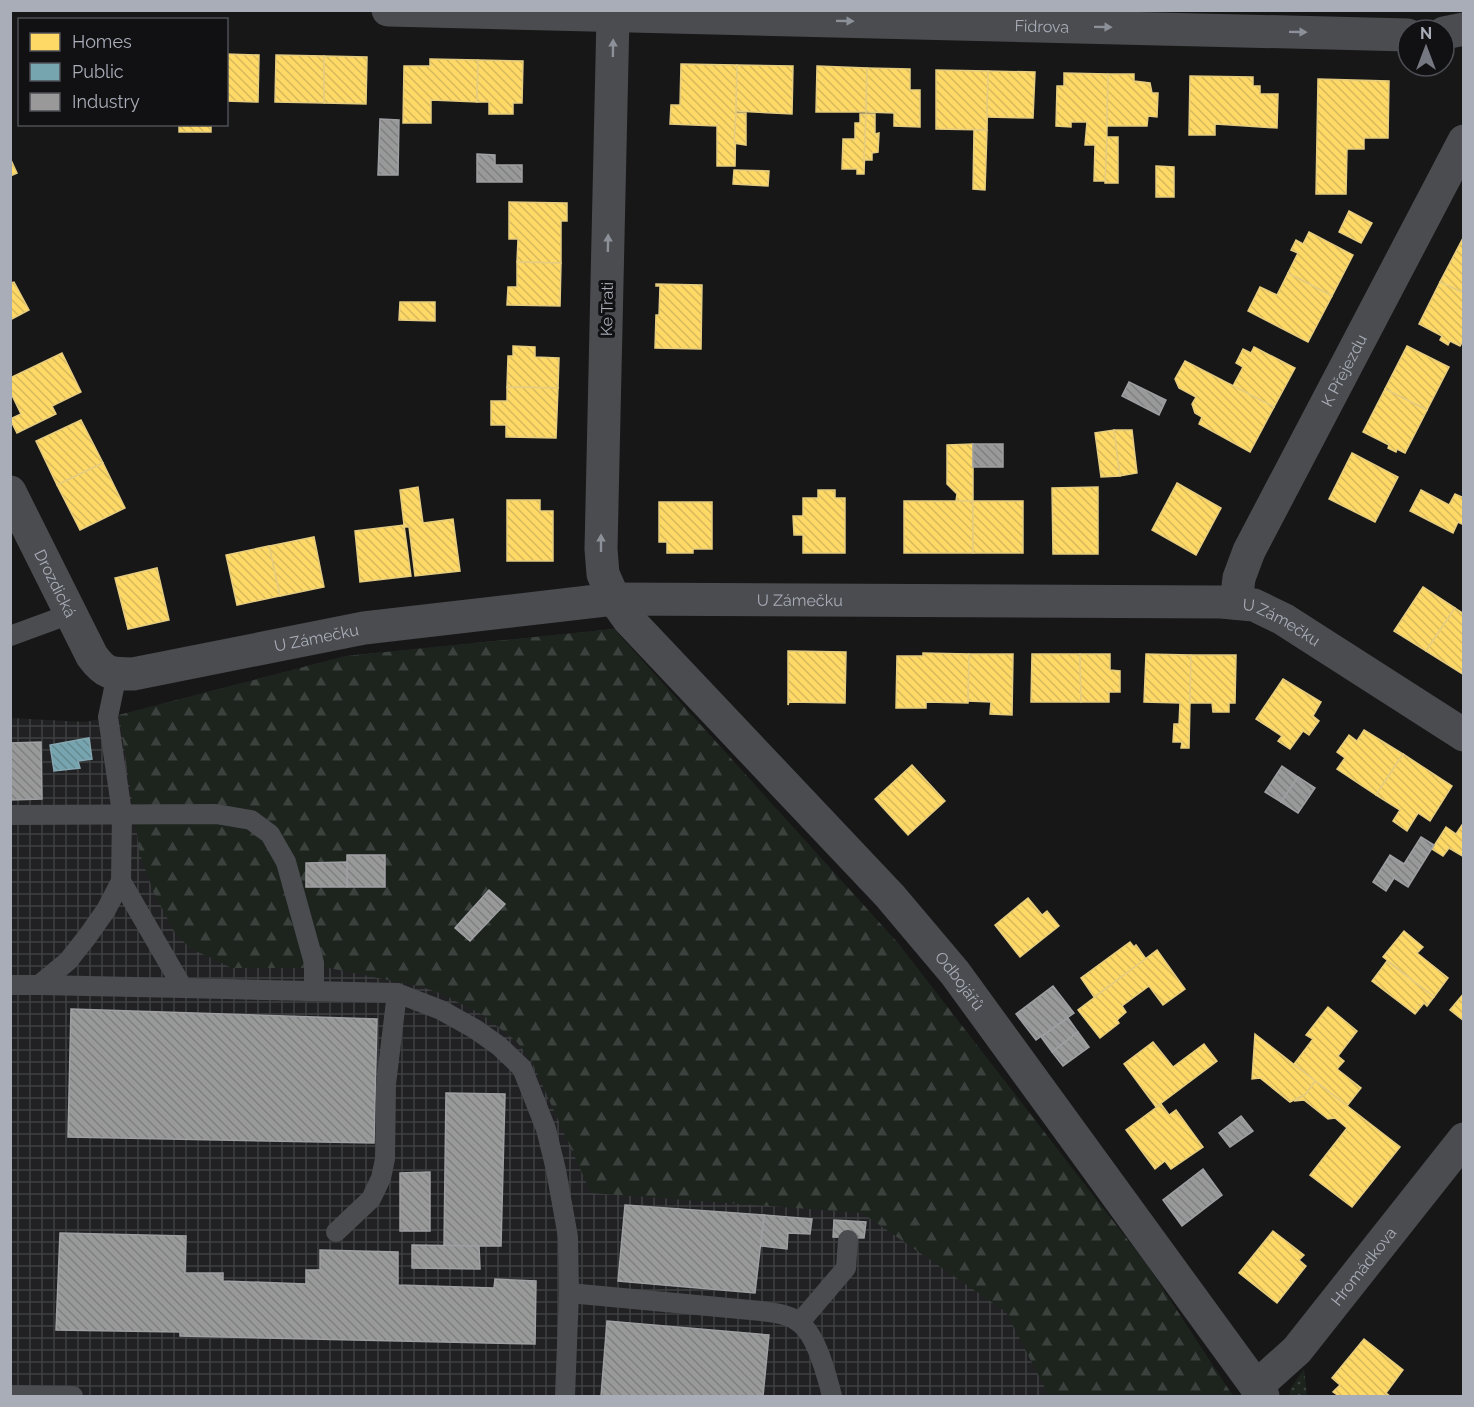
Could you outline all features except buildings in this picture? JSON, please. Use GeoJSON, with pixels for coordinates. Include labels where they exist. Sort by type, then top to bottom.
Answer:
{"type":"FeatureCollection","features":[{"type":"Feature","properties":{"kind":"street","name":"Fidrova"},"geometry":{"type":"LineString","coordinates":[[388,10],[1396,35]]}},
{"type":"Feature","properties":{"kind":"street","name":"Ke Trati"},"geometry":{"type":"LineString","coordinates":[[613,16],[601,549],[603,574],[614,599]]}},
{"type":"Feature","properties":{"kind":"street","name":"K Přejezdu"},"geometry":{"type":"LineString","coordinates":[[1236,603],[1239,578],[1249,551],[1464,141]]}},
{"type":"Feature","properties":{"kind":"street","name":"Drozdická"},"geometry":{"type":"LineString","coordinates":[[10,492],[92,656],[111,673]]}},
{"type":"Feature","properties":{"kind":"street","name":"U Zámečku"},"geometry":{"type":"LineString","coordinates":[[111,673],[133,674],[364,628],[614,599],[1236,603],[1254,605],[1283,619],[1464,735]]}},
{"type":"Feature","properties":{"kind":"street","name":"Odbojářů"},"geometry":{"type":"LineString","coordinates":[[614,599],[629,621],[925,935],[1259,1392]]}},
{"type":"Feature","properties":{"kind":"street","name":"Hromádkova"},"geometry":{"type":"LineString","coordinates":[[1259,1392],[1297,1350],[1464,1138]]}},
{"type":"Feature","properties":{"kind":"lane"},"geometry":{"type":"LineString","coordinates":[[10,636],[70,614]]}},
{"type":"Feature","properties":{"kind":"lane"},"geometry":{"type":"LineString","coordinates":[[39,985],[68,960],[87,937],[106,910],[121,880],[122,813],[108,717],[111,673]]}},
{"type":"Feature","properties":{"kind":"lane"},"geometry":{"type":"LineString","coordinates":[[10,815],[216,814],[251,820],[270,834],[286,861],[314,963],[314,991]]}},
{"type":"Feature","properties":{"kind":"lane"},"geometry":{"type":"LineString","coordinates":[[121,880],[183,988]]}},
{"type":"Feature","properties":{"kind":"lane"},"geometry":{"type":"LineString","coordinates":[[10,985],[397,993],[441,1010],[499,1046],[522,1068],[546,1129],[556,1170],[568,1237],[569,1293],[565,1396]]}},
{"type":"Feature","properties":{"kind":"lane"},"geometry":{"type":"LineString","coordinates":[[336,1232],[370,1199],[381,1178],[385,1159],[386,1084],[397,993]]}},
{"type":"Feature","properties":{"kind":"lane"},"geometry":{"type":"LineString","coordinates":[[800,1322],[846,1268],[848,1240]]}},
{"type":"Feature","properties":{"kind":"lane"},"geometry":{"type":"LineString","coordinates":[[569,1293],[785,1315],[800,1322],[815,1344],[832,1396]]}},
{"type":"Feature","properties":{"kind":"lane"},"geometry":{"type":"LineString","coordinates":[[10,1395],[73,1396]]}},
{"type":"Feature","properties":{"kind":"shaded area"},"geometry":{"type":"Polygon","coordinates":[[[614,629],[1224,1396],[11,1396],[11,718],[85,722],[346,656],[614,629]]]}},
{"type":"Feature","properties":{"kind":"green space"},"geometry":{"type":"Polygon","coordinates":[[[614,629],[898,943],[1148,1266],[1233,1396],[1049,1396],[1006,1312],[862,1213],[591,1193],[533,1064],[517,1042],[483,1015],[442,994],[422,987],[329,968],[232,968],[190,948],[175,933],[153,891],[140,854],[119,715],[346,656],[614,629]]]}},
{"type":"Feature","properties":{"kind":"green space"},"geometry":{"type":"Polygon","coordinates":[[[1304,1369],[1307,1396],[1289,1396],[1291,1388],[1304,1369]]]}}]}
